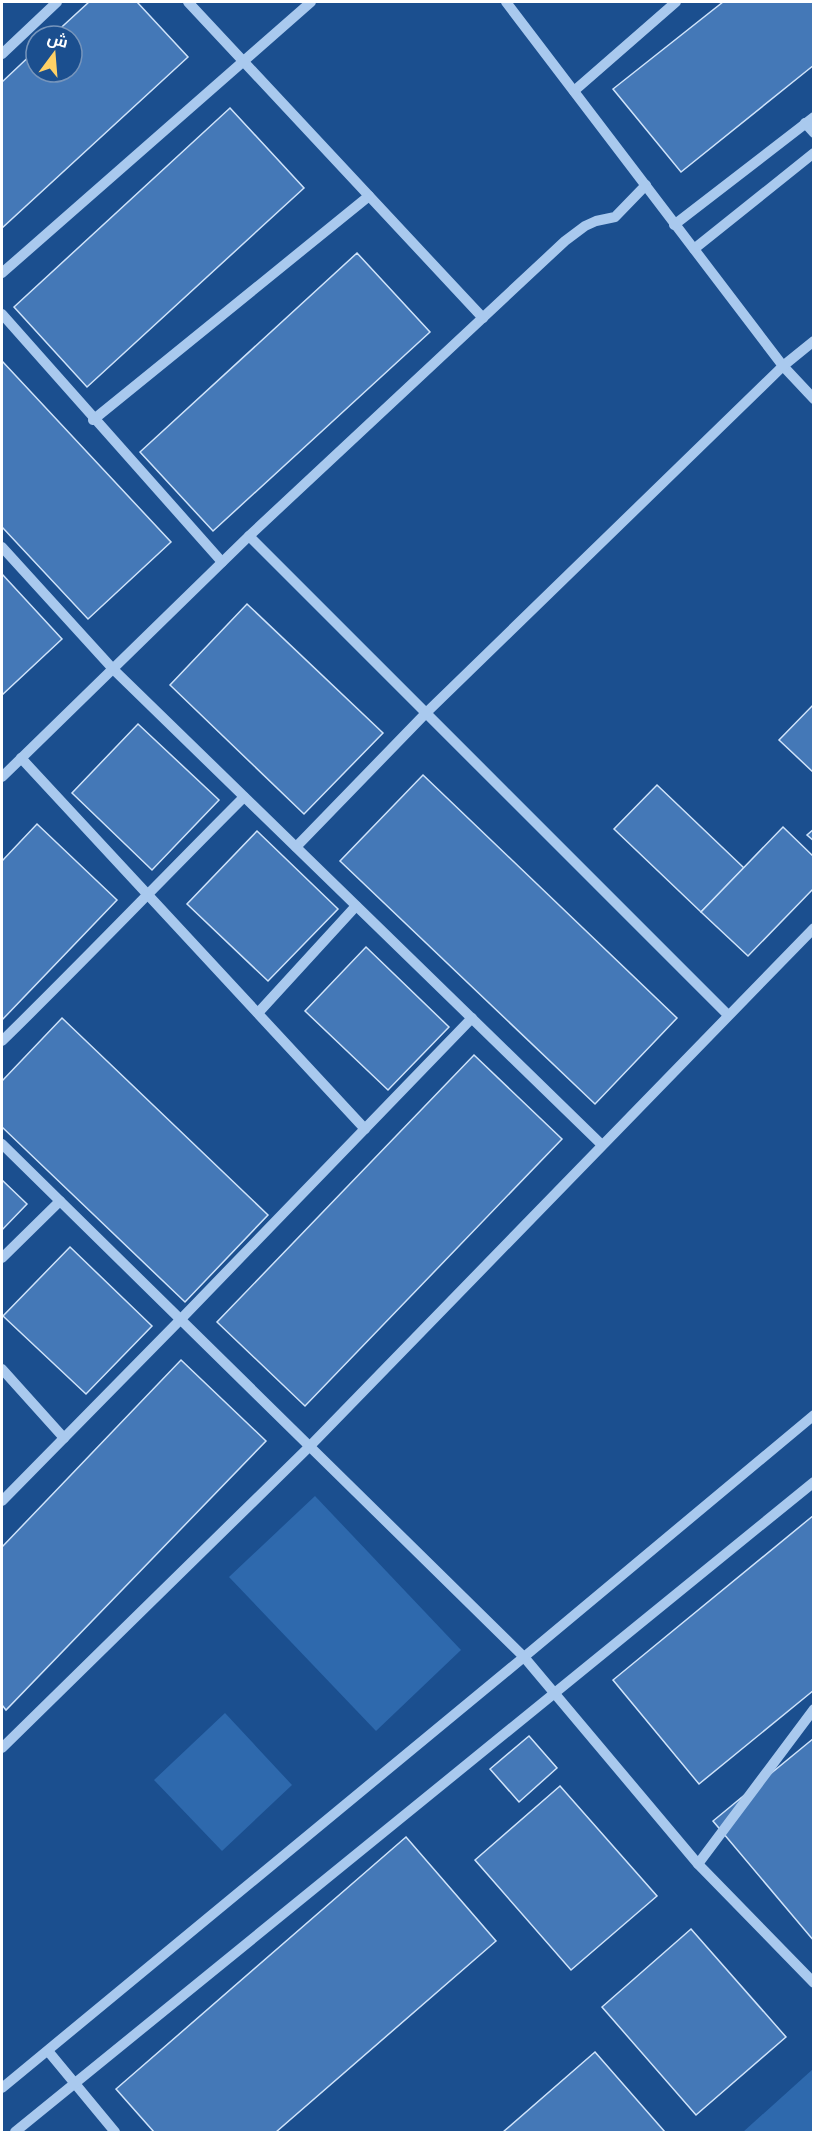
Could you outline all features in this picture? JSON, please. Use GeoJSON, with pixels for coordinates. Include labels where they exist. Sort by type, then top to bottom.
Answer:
{"type":"FeatureCollection","features":[{"type":"Feature","properties":{"kind":"street"},"geometry":{"type":"LineString","coordinates":[[3,48],[57,2]]}},
{"type":"Feature","properties":{"kind":"street"},"geometry":{"type":"LineString","coordinates":[[188,2],[483,318]]}},
{"type":"Feature","properties":{"kind":"street"},"geometry":{"type":"LineString","coordinates":[[2,273],[311,2]]}},
{"type":"Feature","properties":{"kind":"street"},"geometry":{"type":"LineString","coordinates":[[506,2],[783,366],[813,399]]}},
{"type":"Feature","properties":{"kind":"street"},"geometry":{"type":"LineString","coordinates":[[574,91],[676,2]]}},
{"type":"Feature","properties":{"kind":"street"},"geometry":{"type":"LineString","coordinates":[[674,225],[809,120],[813,133]]}},
{"type":"Feature","properties":{"kind":"street"},"geometry":{"type":"LineString","coordinates":[[694,249],[813,153]]}},
{"type":"Feature","properties":{"kind":"street"},"geometry":{"type":"LineString","coordinates":[[2,777],[249,536],[483,318],[578,231],[596,221],[615,217],[646,186]]}},
{"type":"Feature","properties":{"kind":"street"},"geometry":{"type":"LineString","coordinates":[[93,420],[369,196]]}},
{"type":"Feature","properties":{"kind":"street"},"geometry":{"type":"LineString","coordinates":[[2,314],[93,420],[222,562]]}},
{"type":"Feature","properties":{"kind":"street"},"geometry":{"type":"LineString","coordinates":[[296,847],[426,713],[783,366],[813,341]]}},
{"type":"Feature","properties":{"kind":"street"},"geometry":{"type":"LineString","coordinates":[[249,536],[728,1015]]}},
{"type":"Feature","properties":{"kind":"street"},"geometry":{"type":"LineString","coordinates":[[2,547],[113,669],[602,1145]]}},
{"type":"Feature","properties":{"kind":"street"},"geometry":{"type":"LineString","coordinates":[[21,758],[365,1129]]}},
{"type":"Feature","properties":{"kind":"street"},"geometry":{"type":"LineString","coordinates":[[2,1041],[97,948],[147,894],[244,797]]}},
{"type":"Feature","properties":{"kind":"street"},"geometry":{"type":"LineString","coordinates":[[258,1013],[356,906]]}},
{"type":"Feature","properties":{"kind":"street"},"geometry":{"type":"LineString","coordinates":[[2,1748],[310,1446],[813,927]]}},
{"type":"Feature","properties":{"kind":"street"},"geometry":{"type":"LineString","coordinates":[[2,1501],[472,1018]]}},
{"type":"Feature","properties":{"kind":"street"},"geometry":{"type":"LineString","coordinates":[[2,1144],[524,1657],[698,1864],[813,1983]]}},
{"type":"Feature","properties":{"kind":"street"},"geometry":{"type":"LineString","coordinates":[[2,1258],[60,1201]]}},
{"type":"Feature","properties":{"kind":"street"},"geometry":{"type":"LineString","coordinates":[[2,1369],[64,1438]]}},
{"type":"Feature","properties":{"kind":"street"},"geometry":{"type":"LineString","coordinates":[[2,2088],[813,1415]]}},
{"type":"Feature","properties":{"kind":"street"},"geometry":{"type":"LineString","coordinates":[[15,2133],[813,1482]]}},
{"type":"Feature","properties":{"kind":"street"},"geometry":{"type":"LineString","coordinates":[[698,1864],[813,1709]]}},
{"type":"Feature","properties":{"kind":"street"},"geometry":{"type":"LineString","coordinates":[[48,2051],[116,2133]]}},
{"type":"Feature","properties":{"kind":"shaded area"},"geometry":{"type":"Polygon","coordinates":[[[315,1496],[461,1650],[376,1731],[229,1577],[315,1496]]]}},
{"type":"Feature","properties":{"kind":"shaded area"},"geometry":{"type":"Polygon","coordinates":[[[225,1713],[292,1785],[222,1851],[154,1780],[225,1713]]]}},
{"type":"Feature","properties":{"kind":"shaded area"},"geometry":{"type":"Polygon","coordinates":[[[813,2069],[813,2132],[743,2132],[813,2069]]]}},
{"type":"Feature","properties":{"kind":"building"},"geometry":{"type":"Polygon","coordinates":[[[89,2],[137,2],[188,57],[2,228],[2,82],[24,61],[24,84],[84,84],[84,24],[65,24],[89,2]]]}},
{"type":"Feature","properties":{"kind":"building"},"geometry":{"type":"Polygon","coordinates":[[[723,2],[814,2],[814,65],[681,172],[613,89],[723,2]]]}},
{"type":"Feature","properties":{"kind":"building"},"geometry":{"type":"Polygon","coordinates":[[[230,108],[304,188],[87,387],[14,307],[230,108]]]}},
{"type":"Feature","properties":{"kind":"building"},"geometry":{"type":"Polygon","coordinates":[[[357,253],[430,332],[213,531],[140,452],[357,253]]]}},
{"type":"Feature","properties":{"kind":"building"},"geometry":{"type":"Polygon","coordinates":[[[2,361],[171,542],[88,619],[2,527],[2,361]]]}},
{"type":"Feature","properties":{"kind":"building"},"geometry":{"type":"Polygon","coordinates":[[[2,574],[62,639],[2,695],[2,574]]]}},
{"type":"Feature","properties":{"kind":"building"},"geometry":{"type":"Polygon","coordinates":[[[247,604],[383,733],[304,814],[170,685],[247,604]]]}},
{"type":"Feature","properties":{"kind":"building"},"geometry":{"type":"Polygon","coordinates":[[[814,704],[814,773],[779,740],[814,704]]]}},
{"type":"Feature","properties":{"kind":"building"},"geometry":{"type":"Polygon","coordinates":[[[138,724],[219,800],[152,870],[72,793],[138,724]]]}},
{"type":"Feature","properties":{"kind":"building"},"geometry":{"type":"Polygon","coordinates":[[[423,775],[677,1018],[595,1104],[340,861],[423,775]]]}},
{"type":"Feature","properties":{"kind":"building"},"geometry":{"type":"Polygon","coordinates":[[[657,785],[744,868],[701,912],[614,829],[657,785]]]}},
{"type":"Feature","properties":{"kind":"building"},"geometry":{"type":"Polygon","coordinates":[[[37,824],[117,900],[2,1020],[2,861],[37,824]]]}},
{"type":"Feature","properties":{"kind":"building"},"geometry":{"type":"Polygon","coordinates":[[[783,827],[814,857],[814,888],[748,956],[701,912],[783,827]]]}},
{"type":"Feature","properties":{"kind":"building"},"geometry":{"type":"Polygon","coordinates":[[[814,829],[814,841],[807,835],[814,829]]]}},
{"type":"Feature","properties":{"kind":"building"},"geometry":{"type":"Polygon","coordinates":[[[257,831],[338,909],[268,981],[187,904],[257,831]]]}},
{"type":"Feature","properties":{"kind":"building"},"geometry":{"type":"Polygon","coordinates":[[[366,947],[449,1027],[388,1090],[305,1011],[366,947]]]}},
{"type":"Feature","properties":{"kind":"building"},"geometry":{"type":"Polygon","coordinates":[[[62,1018],[268,1215],[185,1302],[2,1127],[2,1081],[62,1018]]]}},
{"type":"Feature","properties":{"kind":"building"},"geometry":{"type":"Polygon","coordinates":[[[474,1055],[562,1139],[305,1406],[217,1322],[474,1055]]]}},
{"type":"Feature","properties":{"kind":"building"},"geometry":{"type":"Polygon","coordinates":[[[2,1180],[27,1204],[2,1230],[2,1180]]]}},
{"type":"Feature","properties":{"kind":"building"},"geometry":{"type":"Polygon","coordinates":[[[70,1247],[152,1326],[86,1394],[3,1316],[70,1247]]]}},
{"type":"Feature","properties":{"kind":"building"},"geometry":{"type":"Polygon","coordinates":[[[181,1360],[266,1441],[6,1710],[2,1705],[2,1547],[181,1360]]]}},
{"type":"Feature","properties":{"kind":"building"},"geometry":{"type":"Polygon","coordinates":[[[814,1515],[814,1690],[699,1784],[613,1680],[814,1515]]]}},
{"type":"Feature","properties":{"kind":"building"},"geometry":{"type":"Polygon","coordinates":[[[529,1736],[557,1768],[519,1802],[490,1769],[529,1736]]]}},
{"type":"Feature","properties":{"kind":"building"},"geometry":{"type":"Polygon","coordinates":[[[814,1738],[814,1941],[713,1821],[814,1738]]]}},
{"type":"Feature","properties":{"kind":"building"},"geometry":{"type":"Polygon","coordinates":[[[560,1786],[657,1896],[571,1970],[475,1860],[560,1786]]]}},
{"type":"Feature","properties":{"kind":"building"},"geometry":{"type":"Polygon","coordinates":[[[406,1837],[496,1941],[276,2132],[154,2132],[116,2089],[406,1837]]]}},
{"type":"Feature","properties":{"kind":"building"},"geometry":{"type":"Polygon","coordinates":[[[691,1929],[786,2037],[696,2115],[602,2007],[691,1929]]]}},
{"type":"Feature","properties":{"kind":"building"},"geometry":{"type":"Polygon","coordinates":[[[595,2052],[665,2132],[503,2132],[595,2052]]]}}]}
